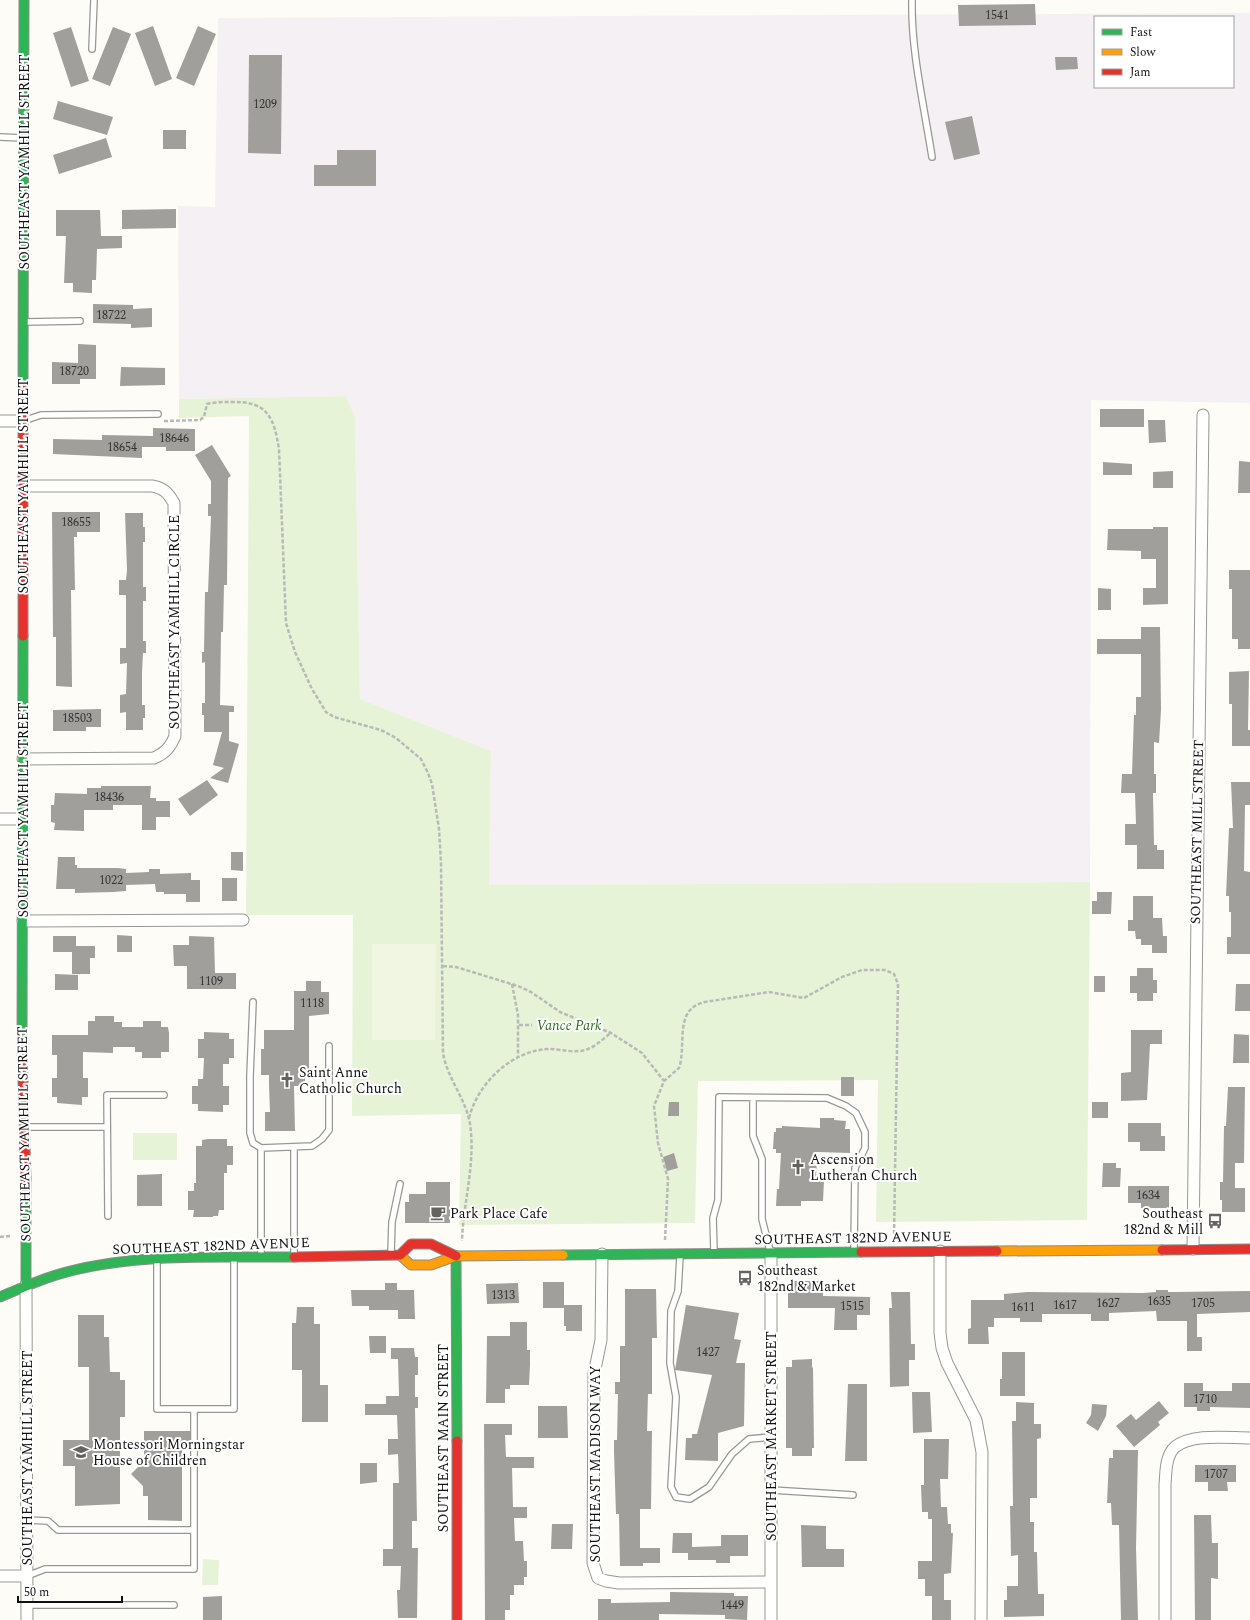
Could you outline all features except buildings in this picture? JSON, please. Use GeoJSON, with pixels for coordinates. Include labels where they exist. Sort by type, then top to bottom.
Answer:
{"type":"FeatureCollection","features":[{"type":"Feature","properties":{"kind":"street","name":"SOUTHEAST YAMHILL STREET"},"geometry":{"type":"LineString","coordinates":[[24,0],[22,1065],[26,1127],[27,1620]]}},
{"type":"Feature","properties":{"kind":"street","name":"SOUTHEAST MILL STREET"},"geometry":{"type":"LineString","coordinates":[[1193,1249],[1203,415]]}},
{"type":"Feature","properties":{"kind":"street"},"geometry":{"type":"LineString","coordinates":[[0,421],[23,421]]}},
{"type":"Feature","properties":{"kind":"street","name":"SOUTHEAST YAMHILL CIRCLE"},"geometry":{"type":"LineString","coordinates":[[23,486],[152,486],[161,488],[168,493],[174,503],[175,736],[171,746],[164,754],[154,758],[23,759]]}},
{"type":"Feature","properties":{"kind":"street"},"geometry":{"type":"LineString","coordinates":[[0,819],[23,819]]}},
{"type":"Feature","properties":{"kind":"street"},"geometry":{"type":"LineString","coordinates":[[22,921],[243,920]]}},
{"type":"Feature","properties":{"kind":"street","name":"SOUTHEAST 182ND AVENUE"},"geometry":{"type":"LineString","coordinates":[[395,1255],[411,1244],[431,1244],[459,1256]]}},
{"type":"Feature","properties":{"kind":"street","name":"SOUTHEAST 182ND AVENUE"},"geometry":{"type":"LineString","coordinates":[[0,1297],[26,1285],[69,1271],[94,1265],[157,1259],[395,1255],[411,1265],[431,1265],[459,1256],[1250,1249]]}},
{"type":"Feature","properties":{"kind":"street"},"geometry":{"type":"LineString","coordinates":[[940,1251],[940,1333],[942,1348],[947,1363],[976,1420],[982,1452],[981,1620]]}},
{"type":"Feature","properties":{"kind":"street","name":"SOUTHEAST MARKET STREET"},"geometry":{"type":"LineString","coordinates":[[771,1253],[771,1620]]}},
{"type":"Feature","properties":{"kind":"street","name":"SOUTHEAST MADISON WAY"},"geometry":{"type":"LineString","coordinates":[[602,1254],[601,1340],[595,1363],[594,1382],[593,1563],[598,1578],[619,1583],[770,1582]]}},
{"type":"Feature","properties":{"kind":"street","name":"SOUTHEAST MAIN STREET"},"geometry":{"type":"LineString","coordinates":[[457,1620],[459,1256]]}},
{"type":"Feature","properties":{"kind":"street"},"geometry":{"type":"LineString","coordinates":[[1165,1620],[1165,1485],[1167,1464],[1174,1448],[1191,1438],[1250,1438]]}},
{"type":"Feature","properties":{"kind":"street"},"geometry":{"type":"LineString","coordinates":[[0,1576],[27,1576]]}},
{"type":"Feature","properties":{"kind":"lane"},"geometry":{"type":"LineString","coordinates":[[92,49],[94,0]]}},
{"type":"Feature","properties":{"kind":"lane"},"geometry":{"type":"LineString","coordinates":[[912,0],[913,36],[932,157]]}},
{"type":"Feature","properties":{"kind":"lane"},"geometry":{"type":"LineString","coordinates":[[0,137],[24,138]]}},
{"type":"Feature","properties":{"kind":"lane"},"geometry":{"type":"LineString","coordinates":[[24,322],[80,321]]}},
{"type":"Feature","properties":{"kind":"lane"},"geometry":{"type":"LineString","coordinates":[[23,421],[41,414],[158,414]]}},
{"type":"Feature","properties":{"kind":"lane"},"geometry":{"type":"LineString","coordinates":[[253,1002],[250,1076],[250,1133],[253,1144],[261,1148],[294,1148],[312,1146],[322,1139],[329,1130],[329,1046]]}},
{"type":"Feature","properties":{"kind":"lane"},"geometry":{"type":"LineString","coordinates":[[108,1216],[107,1095],[164,1095]]}},
{"type":"Feature","properties":{"kind":"lane"},"geometry":{"type":"LineString","coordinates":[[714,1253],[713,1218],[718,1200],[719,1098],[827,1098],[846,1106],[856,1113],[865,1132],[865,1148],[855,1168],[854,1252]]}},
{"type":"Feature","properties":{"kind":"lane"},"geometry":{"type":"LineString","coordinates":[[754,1098],[753,1136],[762,1158],[762,1219],[771,1253]]}},
{"type":"Feature","properties":{"kind":"lane"},"geometry":{"type":"LineString","coordinates":[[26,1127],[107,1127]]}},
{"type":"Feature","properties":{"kind":"lane"},"geometry":{"type":"LineString","coordinates":[[261,1148],[261,1257]]}},
{"type":"Feature","properties":{"kind":"lane"},"geometry":{"type":"LineString","coordinates":[[294,1148],[294,1256]]}},
{"type":"Feature","properties":{"kind":"lane"},"geometry":{"type":"LineString","coordinates":[[395,1255],[392,1222],[400,1184]]}},
{"type":"Feature","properties":{"kind":"lane"},"geometry":{"type":"LineString","coordinates":[[680,1254],[678,1291],[671,1311],[670,1363],[676,1397],[671,1487],[676,1497],[690,1499],[709,1487],[732,1454],[749,1439],[771,1437]]}},
{"type":"Feature","properties":{"kind":"lane"},"geometry":{"type":"LineString","coordinates":[[157,1259],[157,1409],[234,1409],[234,1258]]}},
{"type":"Feature","properties":{"kind":"lane"},"geometry":{"type":"LineString","coordinates":[[27,1576],[46,1569],[194,1568],[194,1409]]}},
{"type":"Feature","properties":{"kind":"lane"},"geometry":{"type":"LineString","coordinates":[[770,1490],[853,1495]]}},
{"type":"Feature","properties":{"kind":"lane"},"geometry":{"type":"LineString","coordinates":[[27,1520],[48,1520],[58,1530],[194,1530]]}},
{"type":"Feature","properties":{"kind":"lane"},"geometry":{"type":"LineString","coordinates":[[27,1605],[174,1605]]}},
{"type":"Feature","properties":{"kind":"path"},"geometry":{"type":"LineString","coordinates":[[158,414],[158,418],[164,421],[196,421],[204,417],[208,404],[246,402],[258,405],[270,417],[275,428],[279,449],[286,623],[288,634],[312,689],[326,712],[334,717],[382,730],[396,738],[417,754],[428,773],[436,805],[441,856],[443,1053],[446,1064],[462,1096],[468,1118],[471,1152],[459,1256]]}},
{"type":"Feature","properties":{"kind":"path"},"geometry":{"type":"LineString","coordinates":[[443,966],[452,967],[512,984],[531,992],[560,1012],[611,1033],[642,1053],[664,1081]]}},
{"type":"Feature","properties":{"kind":"path"},"geometry":{"type":"LineString","coordinates":[[666,1254],[665,1215],[668,1179],[658,1143],[654,1111],[658,1093],[664,1081],[679,1068],[685,1019],[689,1009],[698,1003],[769,992],[804,998],[842,977],[862,970],[885,970],[894,974],[897,980],[894,1251]]}},
{"type":"Feature","properties":{"kind":"path"},"geometry":{"type":"LineString","coordinates":[[512,984],[519,1025],[518,1058]]}},
{"type":"Feature","properties":{"kind":"path"},"geometry":{"type":"LineString","coordinates":[[519,1025],[532,1025]]}},
{"type":"Feature","properties":{"kind":"path"},"geometry":{"type":"LineString","coordinates":[[468,1118],[477,1096],[490,1078],[518,1058],[542,1050],[579,1051],[588,1049],[611,1033]]}},
{"type":"Feature","properties":{"kind":"path"},"geometry":{"type":"LineString","coordinates":[[0,1237],[10,1236]]}},
{"type":"Feature","properties":{"kind":"shaded area"},"geometry":{"type":"Polygon","coordinates":[[[1250,13],[1250,403],[1091,400],[1090,882],[489,885],[491,751],[360,699],[355,417],[346,396],[179,399],[178,206],[215,207],[218,18],[1250,13]]]}},
{"type":"Feature","properties":{"kind":"green space","name":"Vance Park"},"geometry":{"type":"Polygon","coordinates":[[[346,396],[355,417],[360,699],[491,751],[489,885],[1090,882],[1087,1220],[876,1222],[878,1080],[698,1081],[695,1223],[459,1225],[461,1114],[352,1116],[353,915],[246,915],[249,416],[179,418],[179,399],[346,396]]]}},
{"type":"Feature","properties":{"kind":"green space"},"geometry":{"type":"Polygon","coordinates":[[[372,944],[436,944],[435,1040],[372,1040],[372,944]]]}},
{"type":"Feature","properties":{"kind":"green space"},"geometry":{"type":"Polygon","coordinates":[[[133,1133],[177,1133],[177,1160],[133,1160],[133,1133]]]}},
{"type":"Feature","properties":{"kind":"green space"},"geometry":{"type":"Polygon","coordinates":[[[203,1559],[219,1560],[218,1585],[202,1585],[203,1559]]]}},
{"type":"Feature","properties":{"kind":"traffic: fast"},"geometry":{"type":"LineString","coordinates":[[23,390],[24,0]]}},
{"type":"Feature","properties":{"kind":"traffic: fast"},"geometry":{"type":"LineString","coordinates":[[22,1047],[23,636]]}},
{"type":"Feature","properties":{"kind":"traffic: fast"},"geometry":{"type":"LineString","coordinates":[[26,1179],[26,1285]]}},
{"type":"Feature","properties":{"kind":"traffic: fast"},"geometry":{"type":"LineString","coordinates":[[563,1255],[861,1252]]}},
{"type":"Feature","properties":{"kind":"traffic: fast"},"geometry":{"type":"LineString","coordinates":[[456,1256],[457,1441]]}},
{"type":"Feature","properties":{"kind":"traffic: fast"},"geometry":{"type":"LineString","coordinates":[[0,1297],[56,1275],[114,1263],[144,1259],[294,1257]]}},
{"type":"Feature","properties":{"kind":"traffic: slow"},"geometry":{"type":"LineString","coordinates":[[997,1251],[1162,1250]]}},
{"type":"Feature","properties":{"kind":"traffic: slow"},"geometry":{"type":"LineString","coordinates":[[400,1255],[411,1265],[431,1265],[456,1256],[563,1255]]}},
{"type":"Feature","properties":{"kind":"traffic: jam"},"geometry":{"type":"LineString","coordinates":[[23,390],[23,636]]}},
{"type":"Feature","properties":{"kind":"traffic: jam"},"geometry":{"type":"LineString","coordinates":[[22,1047],[26,1179]]}},
{"type":"Feature","properties":{"kind":"traffic: jam"},"geometry":{"type":"LineString","coordinates":[[294,1257],[400,1255],[411,1244],[431,1244],[456,1256]]}},
{"type":"Feature","properties":{"kind":"traffic: jam"},"geometry":{"type":"LineString","coordinates":[[1162,1250],[1250,1249]]}},
{"type":"Feature","properties":{"kind":"traffic: jam"},"geometry":{"type":"LineString","coordinates":[[861,1252],[997,1251]]}},
{"type":"Feature","properties":{"kind":"traffic: jam"},"geometry":{"type":"LineString","coordinates":[[457,1441],[457,1620]]}},
{"type":"Feature","properties":{"kind":"place","name":"Saint Anne Catholic Church"},"geometry":{"type":"Point","coordinates":[287,1080]}},
{"type":"Feature","properties":{"kind":"place","name":"Ascension Lutheran Church"},"geometry":{"type":"Point","coordinates":[798,1167]}},
{"type":"Feature","properties":{"kind":"place","name":"Park Place Cafe"},"geometry":{"type":"Point","coordinates":[438,1213]}},
{"type":"Feature","properties":{"kind":"place","name":"Southeast 182nd & Mill"},"geometry":{"type":"Point","coordinates":[1215,1221]}},
{"type":"Feature","properties":{"kind":"place","name":"Southeast 182nd & Market"},"geometry":{"type":"Point","coordinates":[745,1278]}},
{"type":"Feature","properties":{"kind":"place","name":"Montessori Morningstar House of Children"},"geometry":{"type":"Point","coordinates":[81,1452]}}]}
